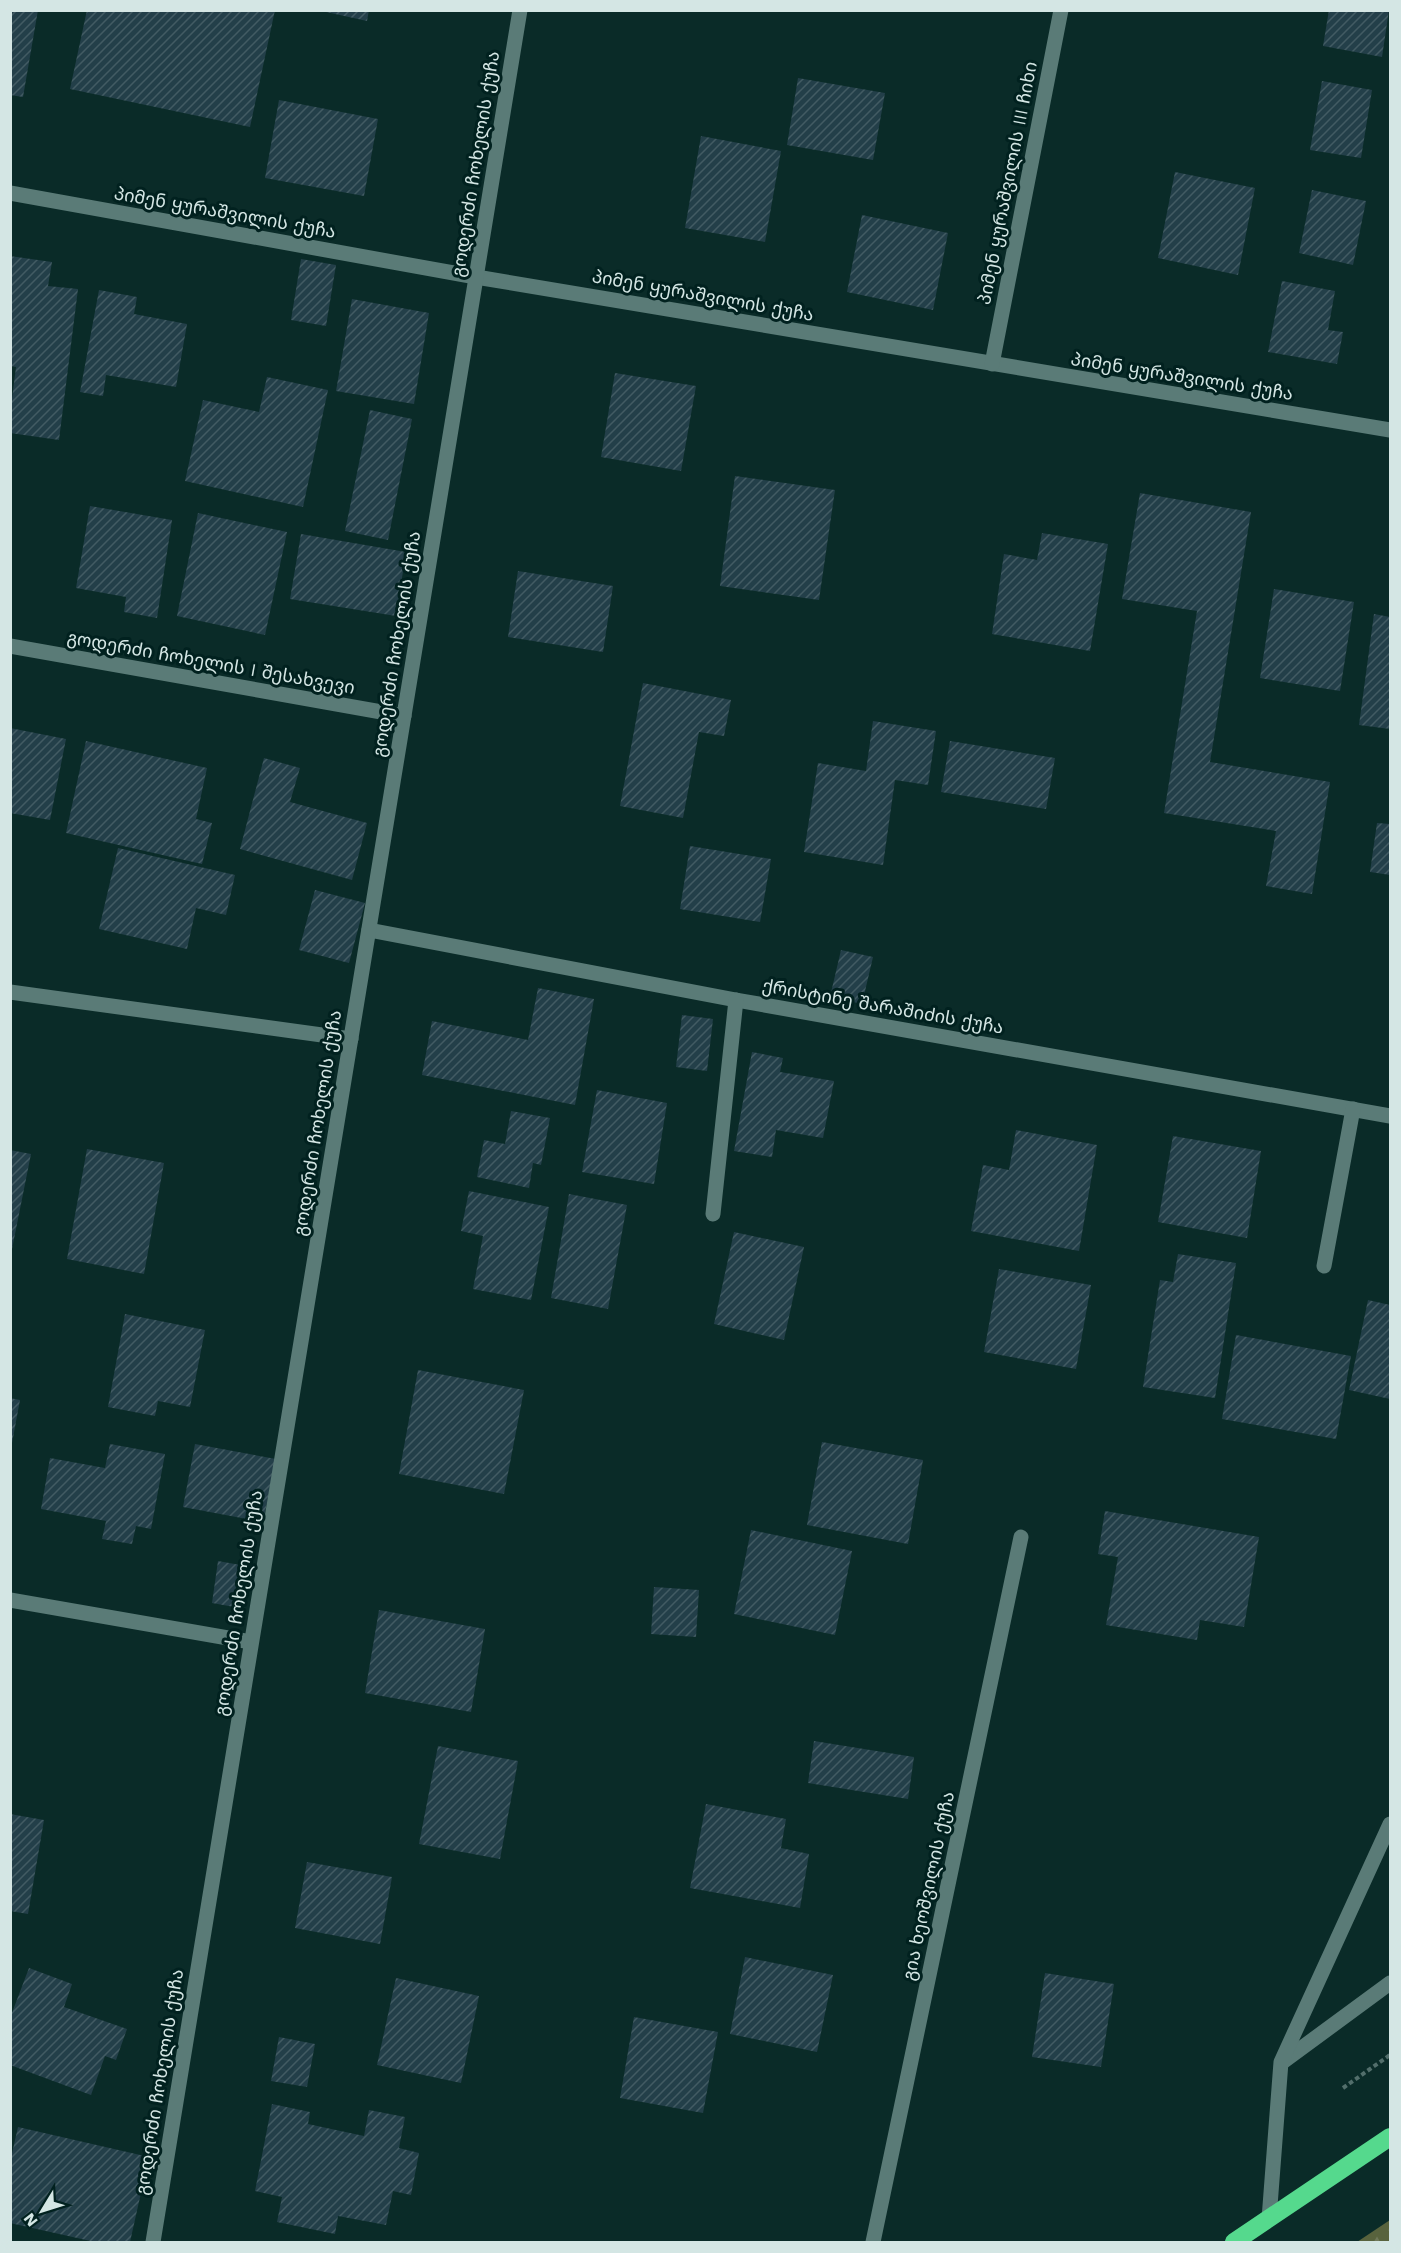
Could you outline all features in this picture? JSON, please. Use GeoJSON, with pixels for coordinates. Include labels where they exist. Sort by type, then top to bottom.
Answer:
{"type":"FeatureCollection","features":[{"type":"Feature","properties":{"kind":"highway"},"geometry":{"type":"LineString","coordinates":[[1234,2242],[1390,2137]]}},
{"type":"Feature","properties":{"kind":"street","name":"გოდერძი ჩოხელის ქუჩა"},"geometry":{"type":"LineString","coordinates":[[153,2242],[520,10]]}},
{"type":"Feature","properties":{"kind":"street","name":"პიმენ ყურაშვილის III ჩიხი"},"geometry":{"type":"LineString","coordinates":[[992,364],[1061,10]]}},
{"type":"Feature","properties":{"kind":"street","name":"პიმენ ყურაშვილის ქუჩა"},"geometry":{"type":"LineString","coordinates":[[10,193],[476,277],[1390,430]]}},
{"type":"Feature","properties":{"kind":"street","name":"გოდერძი ჩოხელის I შესახვევი"},"geometry":{"type":"LineString","coordinates":[[10,645],[404,716]]}},
{"type":"Feature","properties":{"kind":"street","name":"ქრისტინე შარაშიძის ქუჩა"},"geometry":{"type":"LineString","coordinates":[[369,930],[736,1000],[1390,1116]]}},
{"type":"Feature","properties":{"kind":"street"},"geometry":{"type":"LineString","coordinates":[[10,992],[351,1039]]}},
{"type":"Feature","properties":{"kind":"street"},"geometry":{"type":"LineString","coordinates":[[713,1214],[736,1000]]}},
{"type":"Feature","properties":{"kind":"street"},"geometry":{"type":"LineString","coordinates":[[1324,1266],[1353,1109]]}},
{"type":"Feature","properties":{"kind":"street","name":"გია ხეოშვილის ქუჩა"},"geometry":{"type":"LineString","coordinates":[[873,2242],[1021,1537]]}},
{"type":"Feature","properties":{"kind":"street"},"geometry":{"type":"LineString","coordinates":[[10,1600],[251,1641]]}},
{"type":"Feature","properties":{"kind":"street"},"geometry":{"type":"LineString","coordinates":[[1269,2219],[1281,2062],[1390,1824]]}},
{"type":"Feature","properties":{"kind":"street"},"geometry":{"type":"LineString","coordinates":[[1281,2062],[1390,1983]]}},
{"type":"Feature","properties":{"kind":"path"},"geometry":{"type":"LineString","coordinates":[[1343,2088],[1390,2055]]}},
{"type":"Feature","properties":{"kind":"green space"},"geometry":{"type":"Polygon","coordinates":[[[1390,2220],[1390,2242],[1357,2242],[1390,2220]]]}},
{"type":"Feature","properties":{"kind":"building"},"geometry":{"type":"Polygon","coordinates":[[[10,10],[38,10],[23,97],[10,95],[10,10]]]}},
{"type":"Feature","properties":{"kind":"building"},"geometry":{"type":"Polygon","coordinates":[[[87,10],[275,10],[250,127],[70,89],[87,10]]]}},
{"type":"Feature","properties":{"kind":"building"},"geometry":{"type":"Polygon","coordinates":[[[317,10],[369,10],[367,21],[317,10]]]}},
{"type":"Feature","properties":{"kind":"building"},"geometry":{"type":"Polygon","coordinates":[[[1329,10],[1389,10],[1382,57],[1323,46],[1329,10]]]}},
{"type":"Feature","properties":{"kind":"building"},"geometry":{"type":"Polygon","coordinates":[[[798,78],[885,93],[873,160],[787,145],[798,78]]]}},
{"type":"Feature","properties":{"kind":"building"},"geometry":{"type":"Polygon","coordinates":[[[1322,81],[1372,90],[1361,158],[1310,150],[1322,81]]]}},
{"type":"Feature","properties":{"kind":"building"},"geometry":{"type":"Polygon","coordinates":[[[279,100],[378,119],[364,196],[265,178],[279,100]]]}},
{"type":"Feature","properties":{"kind":"building"},"geometry":{"type":"Polygon","coordinates":[[[701,136],[781,151],[765,242],[685,228],[701,136]]]}},
{"type":"Feature","properties":{"kind":"building"},"geometry":{"type":"Polygon","coordinates":[[[1175,172],[1255,188],[1238,275],[1158,258],[1175,172]]]}},
{"type":"Feature","properties":{"kind":"building"},"geometry":{"type":"Polygon","coordinates":[[[1312,190],[1366,201],[1353,265],[1299,253],[1312,190]]]}},
{"type":"Feature","properties":{"kind":"building"},"geometry":{"type":"Polygon","coordinates":[[[862,215],[948,233],[933,310],[847,292],[862,215]]]}},
{"type":"Feature","properties":{"kind":"building"},"geometry":{"type":"Polygon","coordinates":[[[10,256],[52,262],[48,286],[78,289],[59,440],[10,433],[16,367],[10,366],[10,256]]]}},
{"type":"Feature","properties":{"kind":"building"},"geometry":{"type":"Polygon","coordinates":[[[301,259],[336,265],[326,326],[291,320],[301,259]]]}},
{"type":"Feature","properties":{"kind":"building"},"geometry":{"type":"Polygon","coordinates":[[[1282,281],[1335,291],[1328,330],[1343,332],[1337,364],[1268,352],[1282,281]]]}},
{"type":"Feature","properties":{"kind":"building"},"geometry":{"type":"Polygon","coordinates":[[[99,290],[137,297],[134,314],[187,324],[176,387],[106,375],[103,396],[80,392],[99,290]]]}},
{"type":"Feature","properties":{"kind":"building"},"geometry":{"type":"Polygon","coordinates":[[[352,299],[429,313],[414,404],[336,391],[352,299]]]}},
{"type":"Feature","properties":{"kind":"building"},"geometry":{"type":"Polygon","coordinates":[[[615,373],[696,386],[681,471],[601,457],[615,373]]]}},
{"type":"Feature","properties":{"kind":"building"},"geometry":{"type":"Polygon","coordinates":[[[267,377],[328,390],[303,507],[185,481],[203,400],[259,412],[267,377]]]}},
{"type":"Feature","properties":{"kind":"building"},"geometry":{"type":"Polygon","coordinates":[[[370,410],[412,419],[388,540],[345,531],[370,410]]]}},
{"type":"Feature","properties":{"kind":"building"},"geometry":{"type":"Polygon","coordinates":[[[735,476],[835,490],[819,600],[720,586],[735,476]]]}},
{"type":"Feature","properties":{"kind":"building"},"geometry":{"type":"Polygon","coordinates":[[[1140,493],[1251,512],[1210,762],[1330,782],[1312,894],[1266,886],[1276,831],[1164,813],[1197,611],[1122,599],[1140,493]]]}},
{"type":"Feature","properties":{"kind":"building"},"geometry":{"type":"Polygon","coordinates":[[[90,506],[172,520],[157,618],[124,612],[126,597],[76,588],[90,506]]]}},
{"type":"Feature","properties":{"kind":"building"},"geometry":{"type":"Polygon","coordinates":[[[198,513],[287,532],[265,635],[177,616],[198,513]]]}},
{"type":"Feature","properties":{"kind":"building"},"geometry":{"type":"Polygon","coordinates":[[[1042,533],[1108,544],[1090,651],[992,634],[1004,554],[1037,560],[1042,533]]]}},
{"type":"Feature","properties":{"kind":"building"},"geometry":{"type":"Polygon","coordinates":[[[301,534],[406,552],[396,616],[290,599],[301,534]]]}},
{"type":"Feature","properties":{"kind":"building"},"geometry":{"type":"Polygon","coordinates":[[[518,571],[613,586],[603,652],[508,637],[518,571]]]}},
{"type":"Feature","properties":{"kind":"building"},"geometry":{"type":"Polygon","coordinates":[[[1274,589],[1354,602],[1340,691],[1260,678],[1274,589]]]}},
{"type":"Feature","properties":{"kind":"building"},"geometry":{"type":"Polygon","coordinates":[[[1374,614],[1390,617],[1390,729],[1359,725],[1374,614]]]}},
{"type":"Feature","properties":{"kind":"building"},"geometry":{"type":"Polygon","coordinates":[[[643,683],[731,700],[724,736],[699,732],[683,818],[620,806],[643,683]]]}},
{"type":"Feature","properties":{"kind":"building"},"geometry":{"type":"Polygon","coordinates":[[[873,721],[936,731],[928,785],[895,780],[883,865],[804,852],[818,763],[866,771],[873,721]]]}},
{"type":"Feature","properties":{"kind":"building"},"geometry":{"type":"Polygon","coordinates":[[[10,728],[66,739],[50,820],[10,813],[10,728]]]}},
{"type":"Feature","properties":{"kind":"building"},"geometry":{"type":"Polygon","coordinates":[[[86,741],[207,768],[196,819],[212,823],[202,864],[66,833],[86,741]]]}},
{"type":"Feature","properties":{"kind":"building"},"geometry":{"type":"Polygon","coordinates":[[[950,741],[1055,758],[1046,809],[941,792],[950,741]]]}},
{"type":"Feature","properties":{"kind":"building"},"geometry":{"type":"Polygon","coordinates":[[[264,758],[300,768],[290,802],[367,823],[352,880],[240,849],[264,758]]]}},
{"type":"Feature","properties":{"kind":"building"},"geometry":{"type":"Polygon","coordinates":[[[1377,823],[1390,824],[1390,875],[1370,872],[1377,823]]]}},
{"type":"Feature","properties":{"kind":"building"},"geometry":{"type":"Polygon","coordinates":[[[690,846],[771,859],[760,922],[680,909],[690,846]]]}},
{"type":"Feature","properties":{"kind":"building"},"geometry":{"type":"Polygon","coordinates":[[[118,848],[235,875],[226,915],[196,908],[187,949],[99,929],[118,848]]]}},
{"type":"Feature","properties":{"kind":"building"},"geometry":{"type":"Polygon","coordinates":[[[315,890],[365,903],[349,963],[299,950],[315,890]]]}},
{"type":"Feature","properties":{"kind":"building"},"geometry":{"type":"Polygon","coordinates":[[[841,950],[873,957],[862,1004],[830,997],[841,950]]]}},
{"type":"Feature","properties":{"kind":"building"},"geometry":{"type":"Polygon","coordinates":[[[538,988],[594,999],[575,1105],[422,1075],[432,1021],[528,1040],[538,988]]]}},
{"type":"Feature","properties":{"kind":"building"},"geometry":{"type":"Polygon","coordinates":[[[682,1015],[713,1019],[707,1071],[676,1067],[682,1015]]]}},
{"type":"Feature","properties":{"kind":"building"},"geometry":{"type":"Polygon","coordinates":[[[752,1052],[783,1058],[780,1072],[834,1081],[823,1138],[776,1130],[772,1157],[734,1151],[752,1052]]]}},
{"type":"Feature","properties":{"kind":"building"},"geometry":{"type":"Polygon","coordinates":[[[597,1090],[667,1103],[654,1184],[582,1172],[597,1090]]]}},
{"type":"Feature","properties":{"kind":"building"},"geometry":{"type":"Polygon","coordinates":[[[511,1111],[550,1118],[541,1165],[533,1163],[529,1188],[477,1177],[484,1140],[505,1144],[511,1111]]]}},
{"type":"Feature","properties":{"kind":"building"},"geometry":{"type":"Polygon","coordinates":[[[1016,1130],[1097,1145],[1079,1251],[971,1231],[983,1165],[1009,1170],[1016,1130]]]}},
{"type":"Feature","properties":{"kind":"building"},"geometry":{"type":"Polygon","coordinates":[[[1173,1136],[1261,1151],[1247,1238],[1158,1222],[1173,1136]]]}},
{"type":"Feature","properties":{"kind":"building"},"geometry":{"type":"Polygon","coordinates":[[[87,1149],[164,1163],[144,1274],[67,1259],[87,1149]]]}},
{"type":"Feature","properties":{"kind":"building"},"geometry":{"type":"Polygon","coordinates":[[[10,1150],[31,1154],[12,1249],[10,1249],[10,1150]]]}},
{"type":"Feature","properties":{"kind":"building"},"geometry":{"type":"Polygon","coordinates":[[[469,1191],[549,1207],[531,1300],[473,1289],[483,1236],[461,1231],[469,1191]]]}},
{"type":"Feature","properties":{"kind":"building"},"geometry":{"type":"Polygon","coordinates":[[[569,1194],[627,1205],[608,1309],[551,1298],[569,1194]]]}},
{"type":"Feature","properties":{"kind":"building"},"geometry":{"type":"Polygon","coordinates":[[[734,1232],[804,1247],[784,1340],[714,1324],[734,1232]]]}},
{"type":"Feature","properties":{"kind":"building"},"geometry":{"type":"Polygon","coordinates":[[[1178,1254],[1236,1263],[1215,1398],[1143,1387],[1160,1280],[1173,1282],[1178,1254]]]}},
{"type":"Feature","properties":{"kind":"building"},"geometry":{"type":"Polygon","coordinates":[[[999,1269],[1091,1285],[1076,1369],[984,1352],[999,1269]]]}},
{"type":"Feature","properties":{"kind":"building"},"geometry":{"type":"Polygon","coordinates":[[[1368,1300],[1390,1305],[1390,1399],[1349,1390],[1368,1300]]]}},
{"type":"Feature","properties":{"kind":"building"},"geometry":{"type":"Polygon","coordinates":[[[125,1314],[205,1330],[190,1407],[158,1401],[155,1416],[108,1407],[125,1314]]]}},
{"type":"Feature","properties":{"kind":"building"},"geometry":{"type":"Polygon","coordinates":[[[1236,1335],[1351,1356],[1336,1439],[1222,1419],[1236,1335]]]}},
{"type":"Feature","properties":{"kind":"building"},"geometry":{"type":"Polygon","coordinates":[[[418,1370],[524,1390],[504,1494],[399,1474],[418,1370]]]}},
{"type":"Feature","properties":{"kind":"building"},"geometry":{"type":"Polygon","coordinates":[[[10,1398],[20,1400],[12,1443],[10,1443],[10,1398]]]}},
{"type":"Feature","properties":{"kind":"building"},"geometry":{"type":"Polygon","coordinates":[[[822,1442],[923,1460],[908,1544],[807,1525],[822,1442]]]}},
{"type":"Feature","properties":{"kind":"building"},"geometry":{"type":"Polygon","coordinates":[[[110,1444],[165,1454],[151,1529],[136,1526],[132,1544],[102,1539],[106,1521],[41,1509],[50,1458],[105,1468],[110,1444]]]}},
{"type":"Feature","properties":{"kind":"building"},"geometry":{"type":"Polygon","coordinates":[[[195,1444],[276,1459],[263,1522],[183,1507],[195,1444]]]}},
{"type":"Feature","properties":{"kind":"building"},"geometry":{"type":"Polygon","coordinates":[[[1105,1511],[1259,1537],[1244,1627],[1200,1620],[1197,1640],[1106,1625],[1118,1557],[1098,1554],[1105,1511]]]}},
{"type":"Feature","properties":{"kind":"building"},"geometry":{"type":"Polygon","coordinates":[[[751,1530],[852,1551],[835,1635],[734,1614],[751,1530]]]}},
{"type":"Feature","properties":{"kind":"building"},"geometry":{"type":"Polygon","coordinates":[[[218,1561],[246,1566],[240,1608],[212,1603],[218,1561]]]}},
{"type":"Feature","properties":{"kind":"building"},"geometry":{"type":"Polygon","coordinates":[[[654,1587],[699,1590],[696,1637],[651,1634],[654,1587]]]}},
{"type":"Feature","properties":{"kind":"building"},"geometry":{"type":"Polygon","coordinates":[[[379,1610],[485,1629],[471,1712],[365,1693],[379,1610]]]}},
{"type":"Feature","properties":{"kind":"building"},"geometry":{"type":"Polygon","coordinates":[[[814,1741],[914,1757],[908,1799],[808,1783],[814,1741]]]}},
{"type":"Feature","properties":{"kind":"building"},"geometry":{"type":"Polygon","coordinates":[[[438,1746],[518,1761],[500,1859],[419,1844],[438,1746]]]}},
{"type":"Feature","properties":{"kind":"building"},"geometry":{"type":"Polygon","coordinates":[[[706,1804],[786,1819],[781,1848],[809,1854],[800,1908],[690,1888],[706,1804]]]}},
{"type":"Feature","properties":{"kind":"building"},"geometry":{"type":"Polygon","coordinates":[[[10,1814],[44,1820],[28,1914],[10,1911],[10,1814]]]}},
{"type":"Feature","properties":{"kind":"building"},"geometry":{"type":"Polygon","coordinates":[[[307,1862],[392,1877],[380,1944],[295,1928],[307,1862]]]}},
{"type":"Feature","properties":{"kind":"building"},"geometry":{"type":"Polygon","coordinates":[[[745,1957],[833,1975],[817,2052],[730,2034],[745,1957]]]}},
{"type":"Feature","properties":{"kind":"building"},"geometry":{"type":"Polygon","coordinates":[[[29,1968],[72,1984],[64,2007],[127,2029],[116,2060],[105,2056],[91,2095],[10,2065],[10,2018],[29,1968]]]}},
{"type":"Feature","properties":{"kind":"building"},"geometry":{"type":"Polygon","coordinates":[[[1045,1973],[1114,1984],[1101,2067],[1032,2057],[1045,1973]]]}},
{"type":"Feature","properties":{"kind":"building"},"geometry":{"type":"Polygon","coordinates":[[[396,1978],[479,1996],[461,2083],[377,2065],[396,1978]]]}},
{"type":"Feature","properties":{"kind":"building"},"geometry":{"type":"Polygon","coordinates":[[[634,2017],[718,2032],[703,2113],[620,2098],[634,2017]]]}},
{"type":"Feature","properties":{"kind":"building"},"geometry":{"type":"Polygon","coordinates":[[[279,2037],[315,2044],[307,2087],[271,2081],[279,2037]]]}},
{"type":"Feature","properties":{"kind":"building"},"geometry":{"type":"Polygon","coordinates":[[[272,2104],[310,2112],[308,2124],[364,2136],[369,2110],[405,2117],[399,2148],[419,2153],[411,2195],[393,2191],[386,2225],[338,2216],[335,2234],[277,2222],[282,2197],[255,2191],[272,2104]]]}},
{"type":"Feature","properties":{"kind":"building"},"geometry":{"type":"Polygon","coordinates":[[[18,2127],[149,2157],[130,2242],[95,2242],[10,2223],[10,2162],[18,2127]]]}}]}
